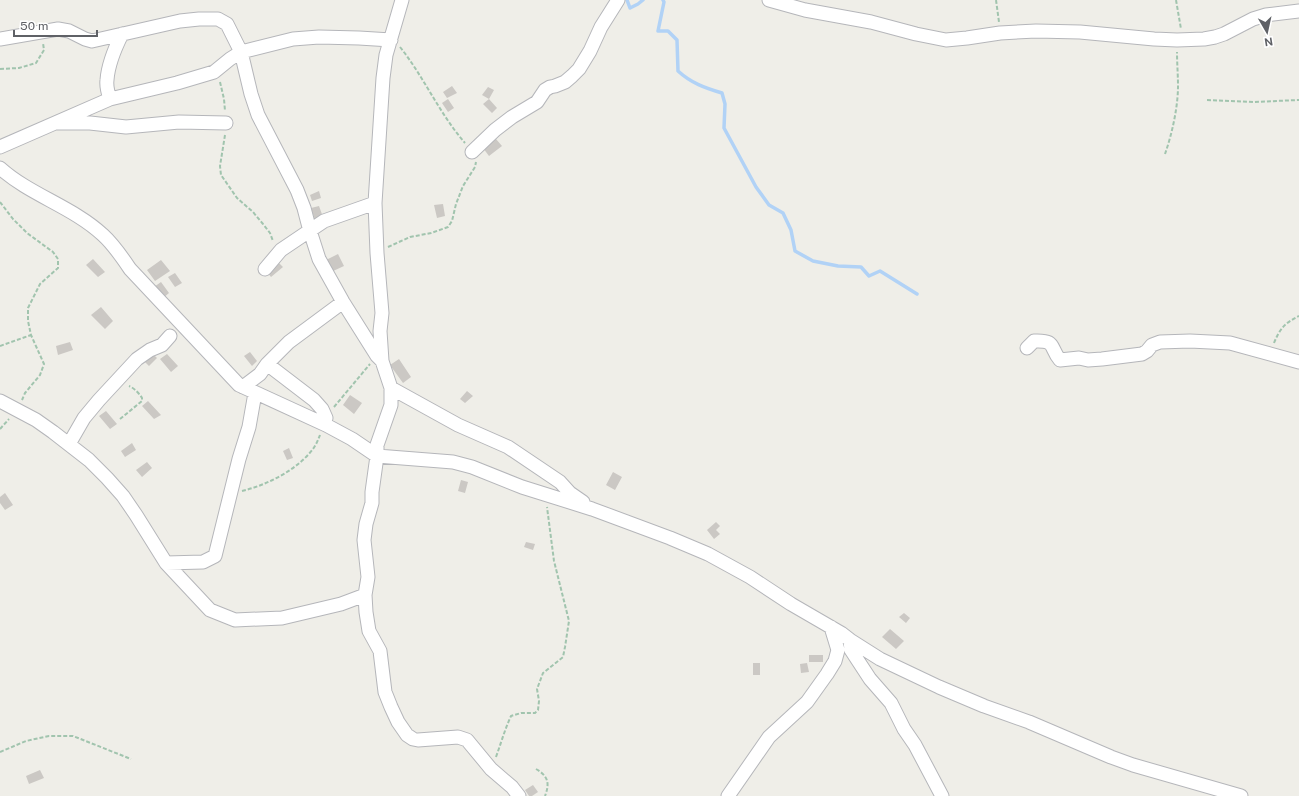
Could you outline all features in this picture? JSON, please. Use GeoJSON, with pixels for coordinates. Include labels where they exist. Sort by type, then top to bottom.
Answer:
{"type":"FeatureCollection","features":[{"type":"Feature","properties":{"kind":"street"},"geometry":{"type":"LineString","coordinates":[[380,358],[382,313],[376,253],[375,203],[383,78],[386,55],[402,0]]}},
{"type":"Feature","properties":{"kind":"street"},"geometry":{"type":"LineString","coordinates":[[472,152],[495,130],[512,117],[537,102],[545,90],[564,82],[572,76],[587,56],[601,27],[618,0]]}},
{"type":"Feature","properties":{"kind":"street"},"geometry":{"type":"LineString","coordinates":[[768,0],[805,10],[871,22],[946,40],[1000,33],[1056,31],[1180,40],[1215,37],[1253,19],[1266,15],[1299,11]]}},
{"type":"Feature","properties":{"kind":"street"},"geometry":{"type":"LineString","coordinates":[[0,39],[58,28],[92,41],[180,21],[218,19],[227,24],[241,52],[251,94],[258,115],[297,190],[304,208],[319,259],[344,302],[380,358],[391,388],[391,405],[377,444],[372,503],[366,524],[364,540],[368,577],[365,595],[366,612],[369,631],[380,651],[385,692],[398,722],[407,735],[418,740],[458,736],[467,740],[490,769],[512,787],[519,796]]}},
{"type":"Feature","properties":{"kind":"street"},"geometry":{"type":"LineString","coordinates":[[110,99],[107,89],[109,68],[122,34]]}},
{"type":"Feature","properties":{"kind":"street"},"geometry":{"type":"LineString","coordinates":[[0,147],[110,99],[177,83],[214,72],[241,52],[293,39],[319,37],[391,40]]}},
{"type":"Feature","properties":{"kind":"street"},"geometry":{"type":"LineString","coordinates":[[55,123],[90,123],[126,127],[178,122],[226,123]]}},
{"type":"Feature","properties":{"kind":"street"},"geometry":{"type":"LineString","coordinates":[[0,168],[9,176],[60,206],[103,234],[118,251],[130,269],[239,385],[255,393],[326,421],[377,456],[453,462],[472,467],[670,538],[708,554],[831,627],[880,659],[939,687],[984,706],[1029,722],[1111,757],[1241,796]]}},
{"type":"Feature","properties":{"kind":"street"},"geometry":{"type":"LineString","coordinates":[[265,269],[278,253],[324,221],[375,203]]}},
{"type":"Feature","properties":{"kind":"street"},"geometry":{"type":"LineString","coordinates":[[243,387],[260,374],[267,364],[289,342],[344,302]]}},
{"type":"Feature","properties":{"kind":"street"},"geometry":{"type":"LineString","coordinates":[[69,444],[92,408],[116,382],[143,354],[162,344],[170,336]]}},
{"type":"Feature","properties":{"kind":"street"},"geometry":{"type":"LineString","coordinates":[[1027,348],[1034,341],[1048,342],[1052,345],[1060,360],[1079,358],[1088,360],[1136,355],[1145,352],[1152,345],[1160,342],[1190,341],[1230,343],[1299,362]]}},
{"type":"Feature","properties":{"kind":"street"},"geometry":{"type":"LineString","coordinates":[[267,364],[314,400],[322,409],[326,421]]}},
{"type":"Feature","properties":{"kind":"street"},"geometry":{"type":"LineString","coordinates":[[391,388],[458,425],[508,447],[560,482],[570,493],[592,509]]}},
{"type":"Feature","properties":{"kind":"street"},"geometry":{"type":"LineString","coordinates":[[166,562],[203,562],[215,556],[239,459],[249,427],[255,393]]}},
{"type":"Feature","properties":{"kind":"street"},"geometry":{"type":"LineString","coordinates":[[0,401],[36,420],[89,460],[123,496],[166,562],[210,610],[235,620],[282,618],[341,604],[365,595]]}},
{"type":"Feature","properties":{"kind":"street"},"geometry":{"type":"LineString","coordinates":[[728,796],[769,737],[807,702],[835,661],[838,650],[831,627]]}},
{"type":"Feature","properties":{"kind":"street"},"geometry":{"type":"LineString","coordinates":[[850,640],[851,650],[870,679],[891,703],[942,796]]}},
{"type":"Feature","properties":{"kind":"path"},"geometry":{"type":"LineString","coordinates":[[996,0],[1000,33]]}},
{"type":"Feature","properties":{"kind":"path"},"geometry":{"type":"LineString","coordinates":[[1165,154],[1169,143],[1178,92],[1180,40],[1176,0]]}},
{"type":"Feature","properties":{"kind":"path"},"geometry":{"type":"LineString","coordinates":[[0,69],[19,68],[36,63],[44,50],[40,32]]}},
{"type":"Feature","properties":{"kind":"path"},"geometry":{"type":"LineString","coordinates":[[376,253],[410,237],[431,233],[448,227],[452,221],[456,204],[463,186],[476,163],[474,155],[454,131],[410,60],[399,46],[391,40]]}},
{"type":"Feature","properties":{"kind":"path"},"geometry":{"type":"LineString","coordinates":[[214,72],[220,82],[224,99],[226,123],[220,166],[221,174],[237,198],[253,212],[270,233],[278,253]]}},
{"type":"Feature","properties":{"kind":"path"},"geometry":{"type":"LineString","coordinates":[[1207,100],[1253,102],[1299,100]]}},
{"type":"Feature","properties":{"kind":"path"},"geometry":{"type":"LineString","coordinates":[[0,202],[13,219],[28,233],[53,252],[58,259],[58,268],[40,284],[28,308],[28,321],[31,335],[44,364],[40,375],[25,393],[18,410],[0,429]]}},
{"type":"Feature","properties":{"kind":"path"},"geometry":{"type":"LineString","coordinates":[[1270,354],[1280,329],[1299,316]]}},
{"type":"Feature","properties":{"kind":"path"},"geometry":{"type":"LineString","coordinates":[[0,346],[31,335]]}},
{"type":"Feature","properties":{"kind":"path"},"geometry":{"type":"LineString","coordinates":[[231,493],[262,486],[276,479],[307,457],[314,448],[326,421],[343,396],[380,358]]}},
{"type":"Feature","properties":{"kind":"path"},"geometry":{"type":"LineString","coordinates":[[116,382],[133,387],[142,398],[142,401],[120,419]]}},
{"type":"Feature","properties":{"kind":"path"},"geometry":{"type":"LineString","coordinates":[[490,769],[511,716],[521,713],[535,713],[538,710],[539,701],[537,689],[543,673],[563,657],[569,621],[554,561],[546,494]]}},
{"type":"Feature","properties":{"kind":"path"},"geometry":{"type":"LineString","coordinates":[[0,752],[26,741],[49,736],[73,736],[131,759]]}},
{"type":"Feature","properties":{"kind":"path"},"geometry":{"type":"LineString","coordinates":[[536,769],[545,774],[548,781],[545,796]]}},
{"type":"Feature","properties":{"kind":"building"},"geometry":{"type":"Polygon","coordinates":[[[452,86],[457,93],[447,98],[443,92],[452,86]]]}},
{"type":"Feature","properties":{"kind":"building"},"geometry":{"type":"Polygon","coordinates":[[[488,87],[494,90],[489,99],[482,95],[488,87]]]}},
{"type":"Feature","properties":{"kind":"building"},"geometry":{"type":"Polygon","coordinates":[[[448,99],[454,108],[448,112],[442,103],[448,99]]]}},
{"type":"Feature","properties":{"kind":"building"},"geometry":{"type":"Polygon","coordinates":[[[489,99],[497,108],[492,113],[483,104],[489,99]]]}},
{"type":"Feature","properties":{"kind":"building"},"geometry":{"type":"Polygon","coordinates":[[[496,139],[502,146],[489,156],[483,148],[496,139]]]}},
{"type":"Feature","properties":{"kind":"building"},"geometry":{"type":"Polygon","coordinates":[[[319,191],[321,198],[312,201],[310,195],[319,191]]]}},
{"type":"Feature","properties":{"kind":"building"},"geometry":{"type":"Polygon","coordinates":[[[443,204],[445,216],[437,218],[434,205],[443,204]]]}},
{"type":"Feature","properties":{"kind":"building"},"geometry":{"type":"Polygon","coordinates":[[[319,206],[323,217],[315,220],[311,208],[319,206]]]}},
{"type":"Feature","properties":{"kind":"building"},"geometry":{"type":"Polygon","coordinates":[[[338,254],[344,266],[331,272],[326,260],[338,254]]]}},
{"type":"Feature","properties":{"kind":"building"},"geometry":{"type":"Polygon","coordinates":[[[93,259],[105,272],[98,277],[86,265],[93,259]]]}},
{"type":"Feature","properties":{"kind":"building"},"geometry":{"type":"Polygon","coordinates":[[[161,260],[170,271],[155,281],[147,270],[161,260]]]}},
{"type":"Feature","properties":{"kind":"building"},"geometry":{"type":"Polygon","coordinates":[[[277,261],[283,267],[271,277],[266,271],[277,261]]]}},
{"type":"Feature","properties":{"kind":"building"},"geometry":{"type":"Polygon","coordinates":[[[175,273],[182,283],[175,287],[168,277],[175,273]]]}},
{"type":"Feature","properties":{"kind":"building"},"geometry":{"type":"Polygon","coordinates":[[[161,282],[169,293],[163,298],[154,287],[161,282]]]}},
{"type":"Feature","properties":{"kind":"building"},"geometry":{"type":"Polygon","coordinates":[[[101,307],[113,321],[105,329],[91,315],[101,307]]]}},
{"type":"Feature","properties":{"kind":"building"},"geometry":{"type":"Polygon","coordinates":[[[70,342],[73,350],[58,355],[56,346],[70,342]]]}},
{"type":"Feature","properties":{"kind":"building"},"geometry":{"type":"Polygon","coordinates":[[[250,352],[257,361],[252,366],[244,356],[250,352]]]}},
{"type":"Feature","properties":{"kind":"building"},"geometry":{"type":"Polygon","coordinates":[[[153,354],[157,358],[149,366],[144,361],[153,354]]]}},
{"type":"Feature","properties":{"kind":"building"},"geometry":{"type":"Polygon","coordinates":[[[167,354],[178,366],[171,372],[160,359],[167,354]]]}},
{"type":"Feature","properties":{"kind":"building"},"geometry":{"type":"Polygon","coordinates":[[[399,359],[411,377],[403,383],[390,365],[399,359]]]}},
{"type":"Feature","properties":{"kind":"building"},"geometry":{"type":"Polygon","coordinates":[[[467,391],[473,396],[465,403],[460,399],[467,391]]]}},
{"type":"Feature","properties":{"kind":"building"},"geometry":{"type":"Polygon","coordinates":[[[350,395],[362,403],[354,414],[343,405],[350,395]]]}},
{"type":"Feature","properties":{"kind":"building"},"geometry":{"type":"Polygon","coordinates":[[[148,401],[161,415],[154,419],[142,406],[148,401]]]}},
{"type":"Feature","properties":{"kind":"building"},"geometry":{"type":"Polygon","coordinates":[[[106,411],[117,424],[110,429],[99,416],[106,411]]]}},
{"type":"Feature","properties":{"kind":"building"},"geometry":{"type":"Polygon","coordinates":[[[132,443],[136,450],[125,457],[121,451],[132,443]]]}},
{"type":"Feature","properties":{"kind":"building"},"geometry":{"type":"Polygon","coordinates":[[[289,448],[293,458],[287,460],[283,451],[289,448]]]}},
{"type":"Feature","properties":{"kind":"building"},"geometry":{"type":"Polygon","coordinates":[[[147,462],[152,468],[142,477],[136,470],[147,462]]]}},
{"type":"Feature","properties":{"kind":"building"},"geometry":{"type":"Polygon","coordinates":[[[613,472],[622,477],[615,490],[606,485],[613,472]]]}},
{"type":"Feature","properties":{"kind":"building"},"geometry":{"type":"Polygon","coordinates":[[[461,480],[468,482],[465,493],[458,491],[461,480]]]}},
{"type":"Feature","properties":{"kind":"building"},"geometry":{"type":"Polygon","coordinates":[[[5,493],[13,505],[5,510],[0,503],[0,497],[5,493]]]}},
{"type":"Feature","properties":{"kind":"building"},"geometry":{"type":"Polygon","coordinates":[[[716,522],[720,526],[716,530],[720,534],[714,539],[707,530],[716,522]]]}},
{"type":"Feature","properties":{"kind":"building"},"geometry":{"type":"Polygon","coordinates":[[[526,542],[535,544],[533,550],[524,547],[526,542]]]}},
{"type":"Feature","properties":{"kind":"building"},"geometry":{"type":"Polygon","coordinates":[[[904,613],[910,618],[906,623],[899,617],[904,613]]]}},
{"type":"Feature","properties":{"kind":"building"},"geometry":{"type":"Polygon","coordinates":[[[890,629],[904,641],[896,649],[882,637],[890,629]]]}},
{"type":"Feature","properties":{"kind":"building"},"geometry":{"type":"Polygon","coordinates":[[[809,655],[823,655],[823,662],[809,662],[809,655]]]}},
{"type":"Feature","properties":{"kind":"building"},"geometry":{"type":"Polygon","coordinates":[[[753,663],[760,663],[760,675],[753,675],[753,663]]]}},
{"type":"Feature","properties":{"kind":"building"},"geometry":{"type":"Polygon","coordinates":[[[807,663],[809,672],[801,673],[800,664],[807,663]]]}},
{"type":"Feature","properties":{"kind":"building"},"geometry":{"type":"Polygon","coordinates":[[[40,770],[44,778],[29,784],[26,776],[40,770]]]}},
{"type":"Feature","properties":{"kind":"building"},"geometry":{"type":"Polygon","coordinates":[[[533,785],[538,792],[532,796],[529,796],[525,790],[533,785]]]}},
{"type":"Feature","properties":{"kind":"waterway"},"geometry":{"type":"LineString","coordinates":[[627,0],[630,8],[643,0]]}},
{"type":"Feature","properties":{"kind":"waterway"},"geometry":{"type":"LineString","coordinates":[[663,0],[664,2],[658,31],[668,31],[677,40],[678,71],[698,85],[722,93],[725,104],[724,128],[756,187],[769,205],[783,213],[791,230],[795,251],[813,261],[838,266],[861,267],[869,276],[880,271],[917,294]]}}]}
